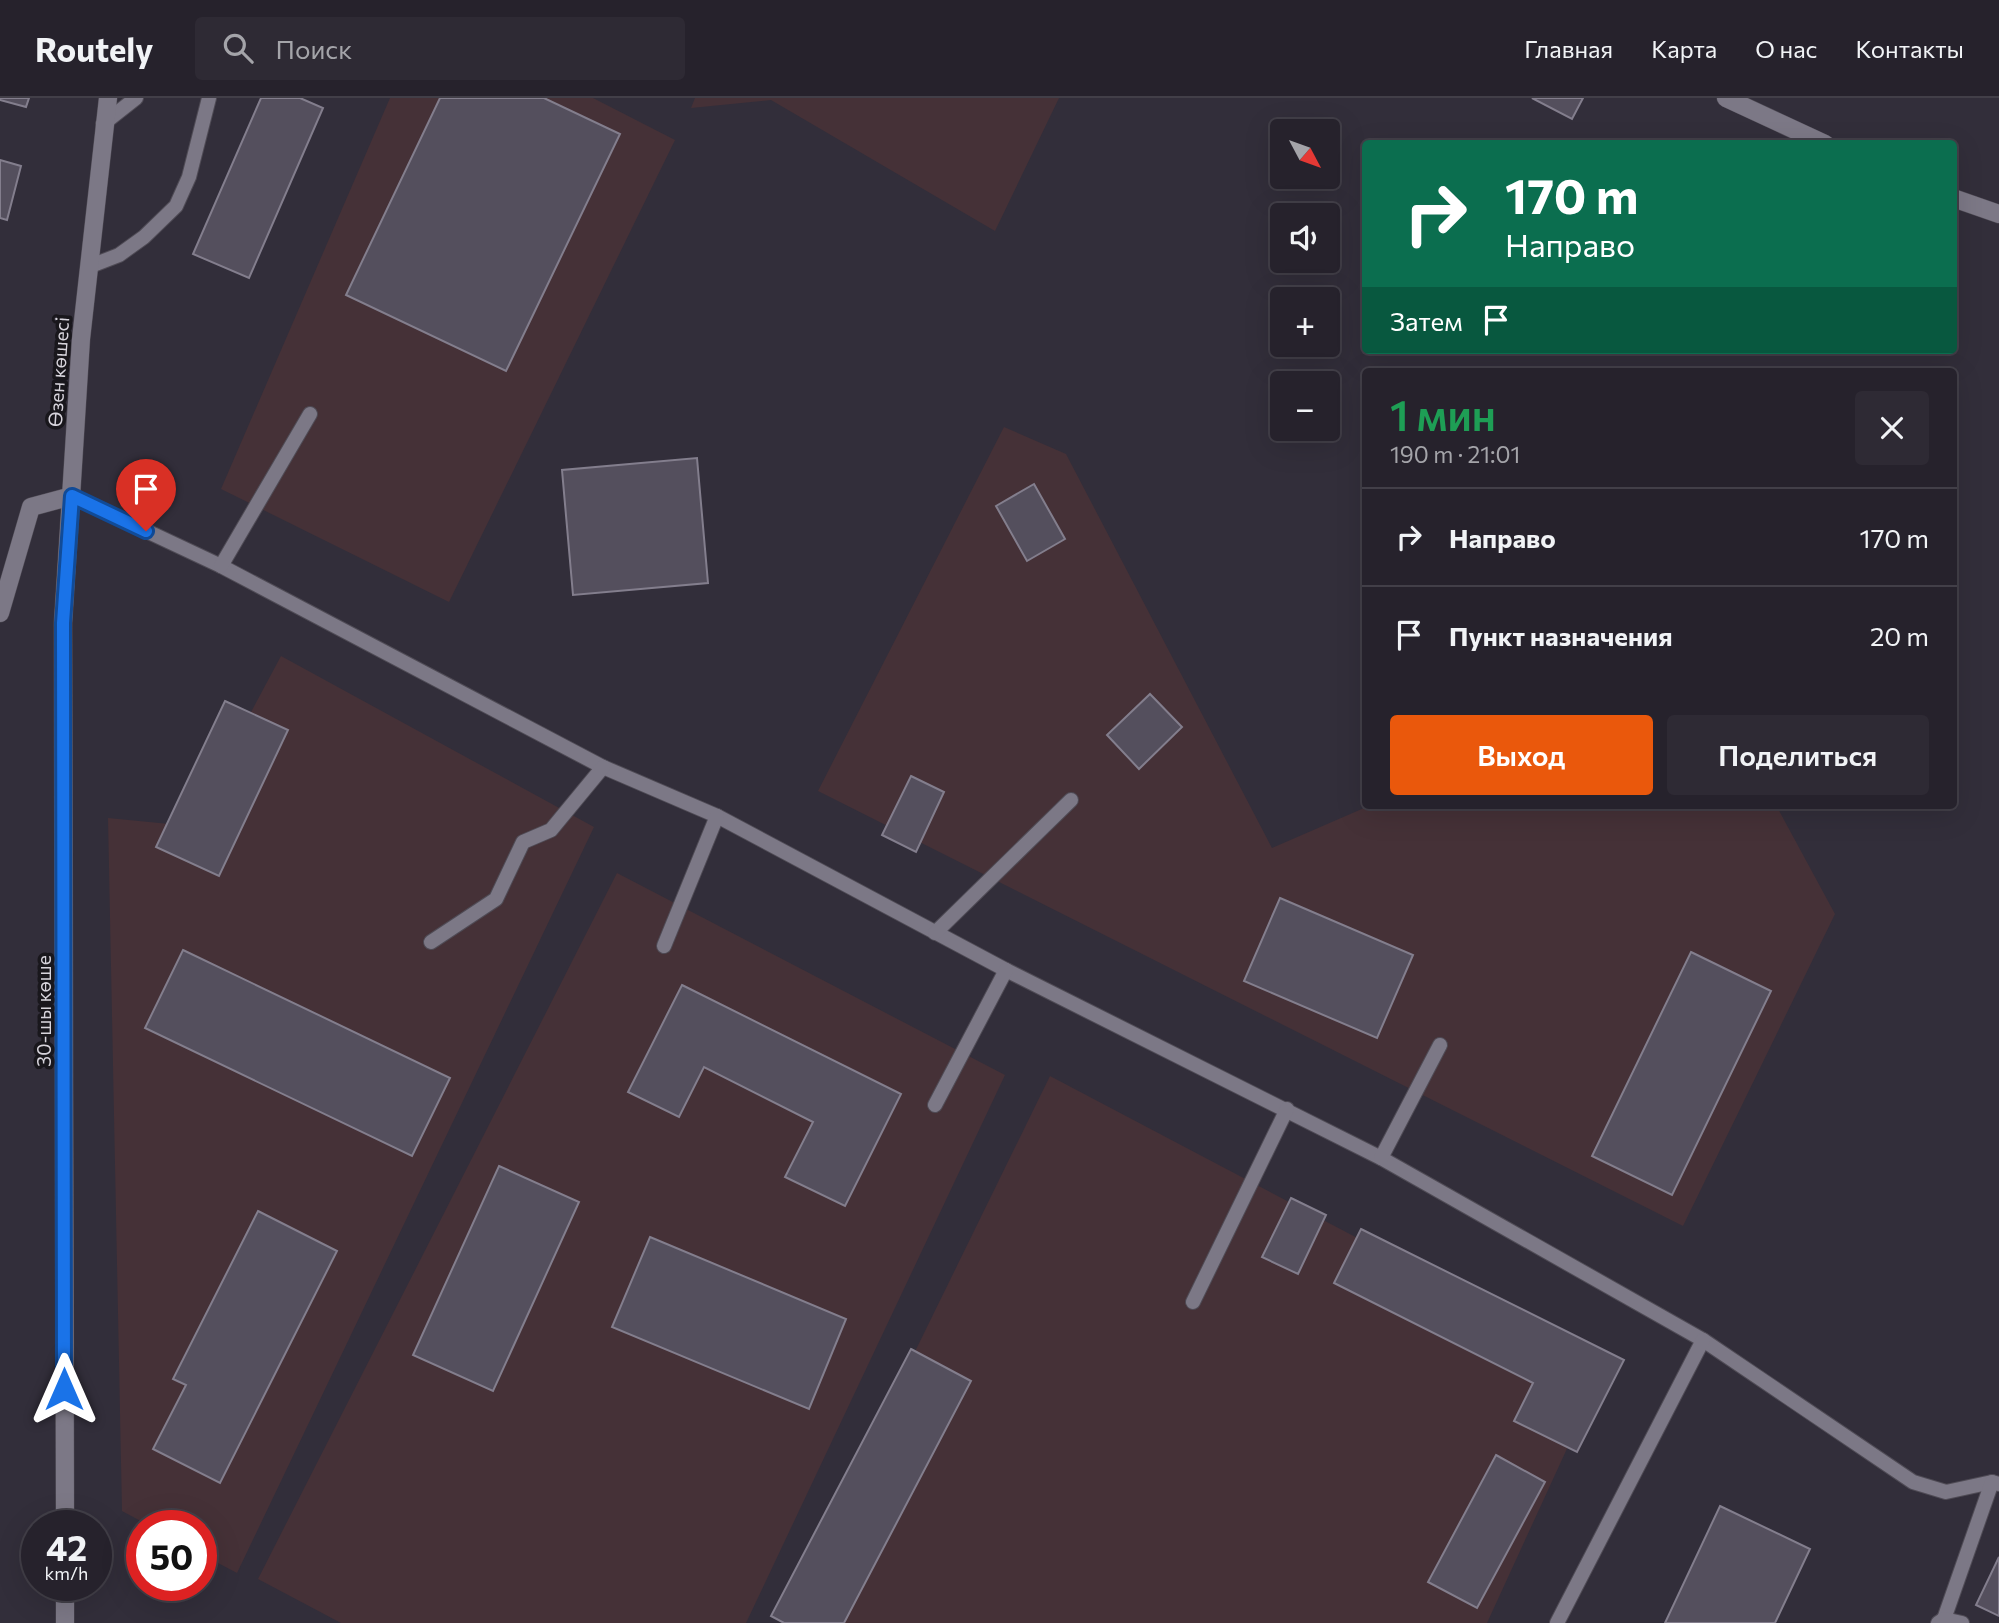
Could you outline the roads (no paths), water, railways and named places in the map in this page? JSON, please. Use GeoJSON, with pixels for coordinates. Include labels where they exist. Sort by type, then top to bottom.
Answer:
{"type":"FeatureCollection","features":[{"type":"Feature","properties":{"kind":"main road","name":"Өзен көшесі"},"geometry":{"type":"LineString","coordinates":[[72,496],[80,339],[108,98]]}},
{"type":"Feature","properties":{"kind":"main road"},"geometry":{"type":"LineString","coordinates":[[1726,98],[1816,140]]}},
{"type":"Feature","properties":{"kind":"main road"},"geometry":{"type":"LineString","coordinates":[[1957,199],[1999,214]]}},
{"type":"Feature","properties":{"kind":"main road"},"geometry":{"type":"LineString","coordinates":[[0,613],[31,507],[72,496]]}},
{"type":"Feature","properties":{"kind":"main road","name":"30-шы көше"},"geometry":{"type":"LineString","coordinates":[[65,1510],[63,623],[72,496]]}},
{"type":"Feature","properties":{"kind":"main road"},"geometry":{"type":"LineString","coordinates":[[65,1601],[65,1623]]}},
{"type":"Feature","properties":{"kind":"lane"},"geometry":{"type":"LineString","coordinates":[[103,124],[136,98]]}},
{"type":"Feature","properties":{"kind":"lane"},"geometry":{"type":"LineString","coordinates":[[88,267],[118,255],[144,237],[176,206],[189,177],[209,98]]}},
{"type":"Feature","properties":{"kind":"lane"},"geometry":{"type":"LineString","coordinates":[[221,566],[310,414]]}},
{"type":"Feature","properties":{"kind":"lane"},"geometry":{"type":"LineString","coordinates":[[72,496],[221,566],[603,767],[717,816],[1006,970],[1381,1158],[1703,1340],[1913,1482],[1946,1492],[1996,1483]]}},
{"type":"Feature","properties":{"kind":"lane"},"geometry":{"type":"LineString","coordinates":[[431,942],[496,899],[523,842],[551,830],[603,767]]}},
{"type":"Feature","properties":{"kind":"lane"},"geometry":{"type":"LineString","coordinates":[[935,933],[1071,800]]}},
{"type":"Feature","properties":{"kind":"lane"},"geometry":{"type":"LineString","coordinates":[[664,946],[717,816]]}},
{"type":"Feature","properties":{"kind":"lane"},"geometry":{"type":"LineString","coordinates":[[935,1105],[1006,970]]}},
{"type":"Feature","properties":{"kind":"lane"},"geometry":{"type":"LineString","coordinates":[[1381,1158],[1440,1045]]}},
{"type":"Feature","properties":{"kind":"lane"},"geometry":{"type":"LineString","coordinates":[[1193,1302],[1287,1109]]}},
{"type":"Feature","properties":{"kind":"lane"},"geometry":{"type":"LineString","coordinates":[[1557,1623],[1703,1340]]}},
{"type":"Feature","properties":{"kind":"lane"},"geometry":{"type":"LineString","coordinates":[[1962,1623],[1940,1621],[1996,1483]]}}]}
